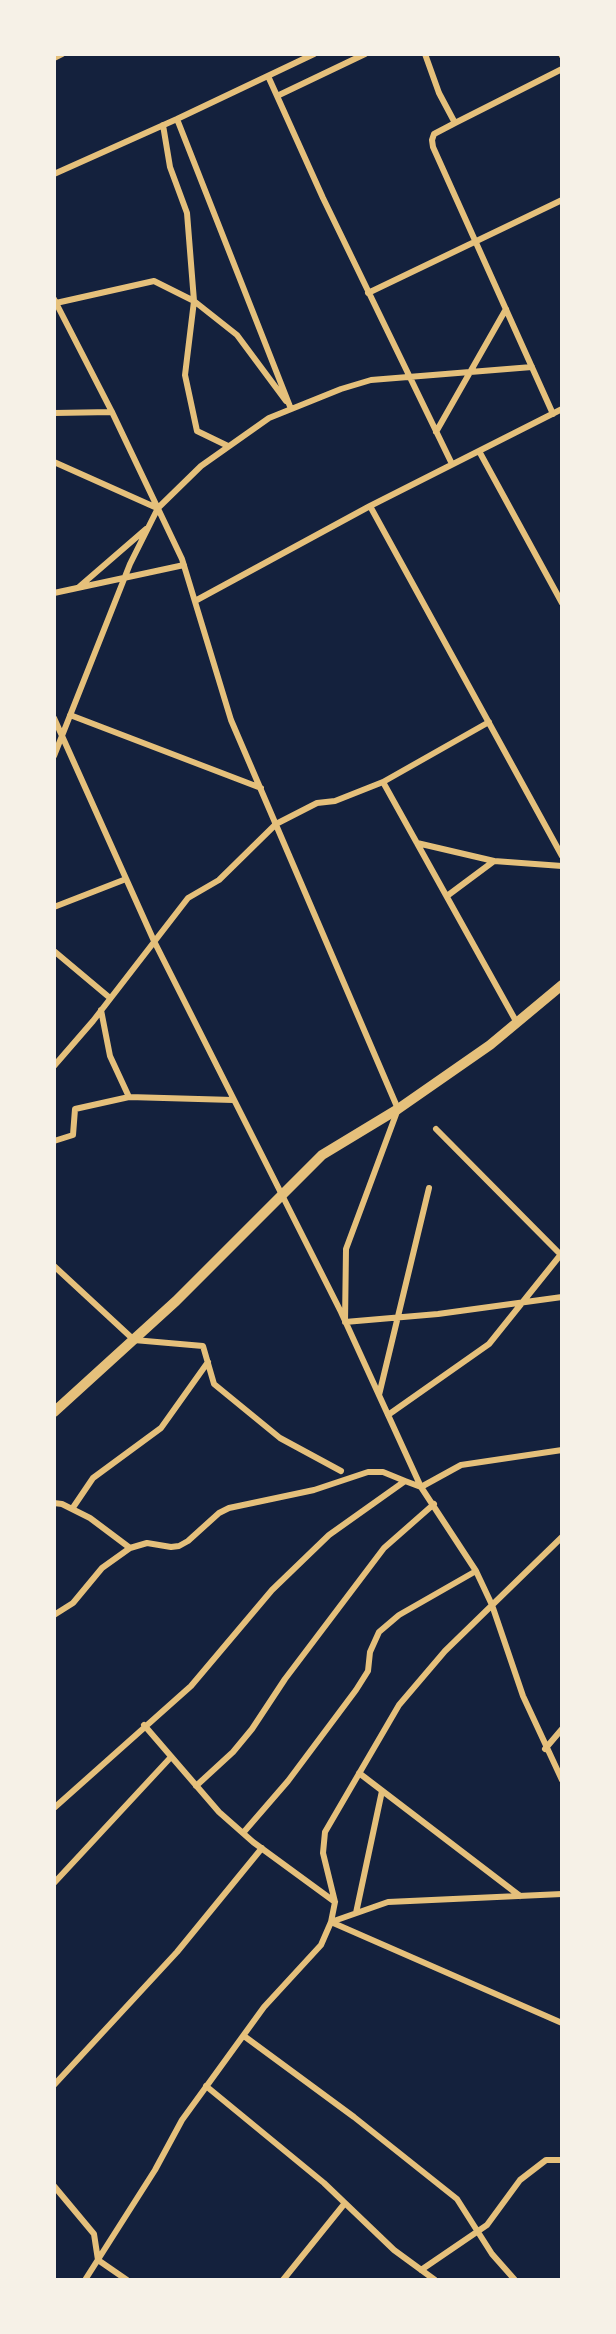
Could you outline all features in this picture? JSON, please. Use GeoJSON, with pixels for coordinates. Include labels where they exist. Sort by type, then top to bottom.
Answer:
{"type":"FeatureCollection","features":[{"type":"Feature","properties":{"kind":"street"},"geometry":{"type":"LineString","coordinates":[[54,58],[63,54]]}},
{"type":"Feature","properties":{"kind":"street"},"geometry":{"type":"LineString","coordinates":[[54,174],[314,54]]}},
{"type":"Feature","properties":{"kind":"street"},"geometry":{"type":"LineString","coordinates":[[277,96],[365,54]]}},
{"type":"Feature","properties":{"kind":"street"},"geometry":{"type":"LineString","coordinates":[[425,54],[439,93],[455,123]]}},
{"type":"Feature","properties":{"kind":"street"},"geometry":{"type":"LineString","coordinates":[[553,414],[433,147],[432,140],[434,134],[562,69]]}},
{"type":"Feature","properties":{"kind":"street"},"geometry":{"type":"LineString","coordinates":[[268,76],[408,377],[452,464]]}},
{"type":"Feature","properties":{"kind":"street"},"geometry":{"type":"LineString","coordinates":[[177,119],[291,409]]}},
{"type":"Feature","properties":{"kind":"street"},"geometry":{"type":"LineString","coordinates":[[163,125],[170,167],[187,213],[194,301],[185,375],[197,431],[228,446]]}},
{"type":"Feature","properties":{"kind":"street"},"geometry":{"type":"LineString","coordinates":[[368,292],[562,200]]}},
{"type":"Feature","properties":{"kind":"street"},"geometry":{"type":"LineString","coordinates":[[291,409],[237,335],[194,301],[154,281],[55,301],[112,412],[183,565],[231,720],[398,1109],[346,1249],[345,1322]]}},
{"type":"Feature","properties":{"kind":"street"},"geometry":{"type":"LineString","coordinates":[[436,432],[506,309]]}},
{"type":"Feature","properties":{"kind":"street"},"geometry":{"type":"LineString","coordinates":[[54,756],[124,578],[158,508],[201,466],[269,418],[341,389],[371,380],[532,367]]}},
{"type":"Feature","properties":{"kind":"street"},"geometry":{"type":"LineString","coordinates":[[195,601],[370,506],[562,409]]}},
{"type":"Feature","properties":{"kind":"street"},"geometry":{"type":"LineString","coordinates":[[54,413],[112,412]]}},
{"type":"Feature","properties":{"kind":"street"},"geometry":{"type":"LineString","coordinates":[[479,451],[562,603]]}},
{"type":"Feature","properties":{"kind":"street"},"geometry":{"type":"LineString","coordinates":[[54,462],[158,508]]}},
{"type":"Feature","properties":{"kind":"street"},"geometry":{"type":"LineString","coordinates":[[370,506],[562,856]]}},
{"type":"Feature","properties":{"kind":"street"},"geometry":{"type":"LineString","coordinates":[[78,588],[149,527]]}},
{"type":"Feature","properties":{"kind":"street"},"geometry":{"type":"LineString","coordinates":[[54,593],[183,565]]}},
{"type":"Feature","properties":{"kind":"street"},"geometry":{"type":"LineString","coordinates":[[70,715],[261,788]]}},
{"type":"Feature","properties":{"kind":"street"},"geometry":{"type":"LineString","coordinates":[[54,718],[154,941],[345,1322],[421,1487],[476,1571],[492,1605],[523,1696],[562,1780]]}},
{"type":"Feature","properties":{"kind":"street"},"geometry":{"type":"LineString","coordinates":[[54,1066],[101,1010],[188,898],[219,880],[276,824],[317,803],[334,801],[383,782],[489,722]]}},
{"type":"Feature","properties":{"kind":"street"},"geometry":{"type":"LineString","coordinates":[[383,782],[518,1023]]}},
{"type":"Feature","properties":{"kind":"street"},"geometry":{"type":"LineString","coordinates":[[417,843],[494,861],[562,866]]}},
{"type":"Feature","properties":{"kind":"street"},"geometry":{"type":"LineString","coordinates":[[447,896],[494,861]]}},
{"type":"Feature","properties":{"kind":"street"},"geometry":{"type":"LineString","coordinates":[[54,907],[126,879]]}},
{"type":"Feature","properties":{"kind":"street"},"geometry":{"type":"LineString","coordinates":[[54,951],[110,998]]}},
{"type":"Feature","properties":{"kind":"street"},"geometry":{"type":"LineString","coordinates":[[54,1412],[177,1301],[322,1155],[398,1109],[518,1023],[562,985]]}},
{"type":"Feature","properties":{"kind":"street"},"geometry":{"type":"LineString","coordinates":[[101,1010],[110,1056],[129,1097]]}},
{"type":"Feature","properties":{"kind":"street"},"geometry":{"type":"LineString","coordinates":[[54,1141],[73,1136],[75,1109],[129,1097],[233,1100]]}},
{"type":"Feature","properties":{"kind":"street"},"geometry":{"type":"LineString","coordinates":[[388,1415],[489,1344],[562,1255],[436,1129]]}},
{"type":"Feature","properties":{"kind":"street"},"geometry":{"type":"LineString","coordinates":[[379,1396],[429,1188]]}},
{"type":"Feature","properties":{"kind":"street"},"geometry":{"type":"LineString","coordinates":[[54,1266],[134,1340],[203,1346],[214,1384],[280,1438],[341,1471]]}},
{"type":"Feature","properties":{"kind":"street"},"geometry":{"type":"LineString","coordinates":[[345,1322],[398,1318],[562,1297]]}},
{"type":"Feature","properties":{"kind":"street"},"geometry":{"type":"LineString","coordinates":[[72,1509],[93,1478],[161,1428],[208,1362]]}},
{"type":"Feature","properties":{"kind":"street"},"geometry":{"type":"LineString","coordinates":[[54,1615],[73,1603],[102,1568],[130,1548],[147,1543],[171,1548],[179,1546],[219,1513],[229,1508],[314,1490],[368,1472],[383,1472],[421,1487],[461,1465],[562,1450]]}},
{"type":"Feature","properties":{"kind":"street"},"geometry":{"type":"LineString","coordinates":[[54,1808],[144,1725],[191,1686],[272,1590],[329,1535],[405,1481]]}},
{"type":"Feature","properties":{"kind":"street"},"geometry":{"type":"LineString","coordinates":[[54,1503],[90,1518],[130,1548]]}},
{"type":"Feature","properties":{"kind":"street"},"geometry":{"type":"LineString","coordinates":[[196,1786],[233,1752],[252,1729],[285,1679],[384,1548],[434,1504]]}},
{"type":"Feature","properties":{"kind":"street"},"geometry":{"type":"LineString","coordinates":[[85,2280],[155,2170],[182,2120],[264,2007],[321,1945],[331,1922],[335,1902],[323,1853],[322,1842],[325,1832],[399,1706],[445,1652],[562,1537]]}},
{"type":"Feature","properties":{"kind":"street"},"geometry":{"type":"LineString","coordinates":[[243,1833],[288,1781],[356,1690],[368,1671],[370,1652],[379,1632],[415,1605],[476,1571]]}},
{"type":"Feature","properties":{"kind":"street"},"geometry":{"type":"LineString","coordinates":[[144,1725],[219,1812],[262,1848],[335,1902]]}},
{"type":"Feature","properties":{"kind":"street"},"geometry":{"type":"LineString","coordinates":[[546,1748],[562,1729]]}},
{"type":"Feature","properties":{"kind":"street"},"geometry":{"type":"LineString","coordinates":[[54,1882],[171,1757]]}},
{"type":"Feature","properties":{"kind":"street"},"geometry":{"type":"LineString","coordinates":[[359,1773],[520,1896]]}},
{"type":"Feature","properties":{"kind":"street"},"geometry":{"type":"LineString","coordinates":[[356,1913],[382,1791]]}},
{"type":"Feature","properties":{"kind":"street"},"geometry":{"type":"LineString","coordinates":[[54,2085],[177,1952],[262,1848]]}},
{"type":"Feature","properties":{"kind":"street"},"geometry":{"type":"LineString","coordinates":[[331,1922],[387,1902],[562,1894]]}},
{"type":"Feature","properties":{"kind":"street"},"geometry":{"type":"LineString","coordinates":[[331,1922],[562,2023]]}},
{"type":"Feature","properties":{"kind":"street"},"geometry":{"type":"LineString","coordinates":[[244,2036],[354,2117],[457,2199],[492,2254],[515,2280]]}},
{"type":"Feature","properties":{"kind":"street"},"geometry":{"type":"LineString","coordinates":[[206,2086],[324,2183],[394,2250],[435,2280]]}},
{"type":"Feature","properties":{"kind":"street"},"geometry":{"type":"LineString","coordinates":[[421,2270],[487,2224],[520,2180],[546,2160],[562,2160]]}},
{"type":"Feature","properties":{"kind":"street"},"geometry":{"type":"LineString","coordinates":[[54,2186],[94,2234],[98,2260],[127,2280]]}},
{"type":"Feature","properties":{"kind":"street"},"geometry":{"type":"LineString","coordinates":[[283,2280],[345,2203]]}}]}
